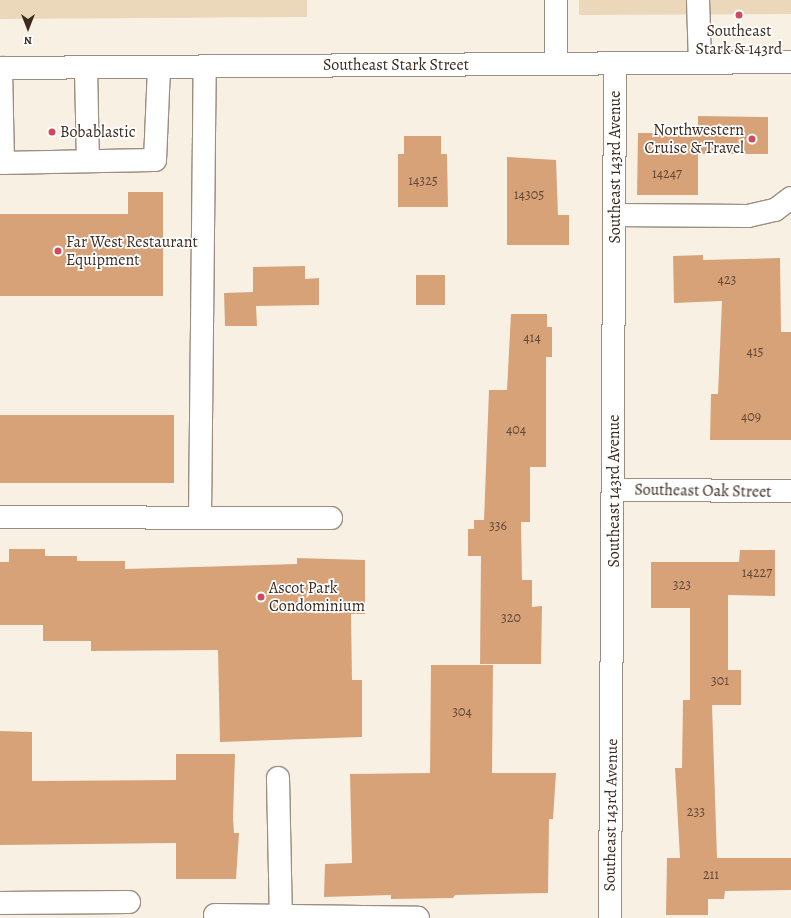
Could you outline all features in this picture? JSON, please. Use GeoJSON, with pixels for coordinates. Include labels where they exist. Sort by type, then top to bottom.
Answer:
{"type":"FeatureCollection","features":[{"type":"Feature","properties":{"kind":"street"},"geometry":{"type":"LineString","coordinates":[[556,0],[556,64]]}},
{"type":"Feature","properties":{"kind":"street"},"geometry":{"type":"LineString","coordinates":[[698,0],[700,63]]}},
{"type":"Feature","properties":{"kind":"street","name":"Southeast Stark Street"},"geometry":{"type":"LineString","coordinates":[[0,68],[791,62]]}},
{"type":"Feature","properties":{"kind":"street","name":"Southeast 143rd Avenue"},"geometry":{"type":"LineString","coordinates":[[610,918],[615,490],[615,64]]}},
{"type":"Feature","properties":{"kind":"street"},"geometry":{"type":"LineString","coordinates":[[0,68],[3,163],[88,160],[155,160],[159,67]]}},
{"type":"Feature","properties":{"kind":"street"},"geometry":{"type":"LineString","coordinates":[[200,517],[205,67]]}},
{"type":"Feature","properties":{"kind":"street"},"geometry":{"type":"LineString","coordinates":[[86,68],[88,160]]}},
{"type":"Feature","properties":{"kind":"street"},"geometry":{"type":"LineString","coordinates":[[615,215],[748,216],[776,210],[791,198]]}},
{"type":"Feature","properties":{"kind":"street","name":"Southeast Oak Street"},"geometry":{"type":"LineString","coordinates":[[615,490],[791,491]]}},
{"type":"Feature","properties":{"kind":"street"},"geometry":{"type":"LineString","coordinates":[[0,517],[331,518]]}},
{"type":"Feature","properties":{"kind":"street"},"geometry":{"type":"LineString","coordinates":[[278,778],[281,917]]}},
{"type":"Feature","properties":{"kind":"street"},"geometry":{"type":"LineString","coordinates":[[0,902],[129,902]]}},
{"type":"Feature","properties":{"kind":"street"},"geometry":{"type":"LineString","coordinates":[[215,915],[418,918]]}},
{"type":"Feature","properties":{"kind":"street"},"geometry":{"type":"LineString","coordinates":[[602,918],[610,918]]}},
{"type":"Feature","properties":{"kind":"shaded area"},"geometry":{"type":"Polygon","coordinates":[[[0,0],[307,0],[307,17],[0,19],[0,0]]]}},
{"type":"Feature","properties":{"kind":"shaded area"},"geometry":{"type":"Polygon","coordinates":[[[579,0],[791,0],[791,14],[579,15],[579,0]]]}},
{"type":"Feature","properties":{"kind":"building"},"geometry":{"type":"Polygon","coordinates":[[[698,116],[768,117],[768,154],[698,154],[698,195],[637,195],[638,133],[698,133],[698,116]]]}},
{"type":"Feature","properties":{"kind":"building"},"geometry":{"type":"Polygon","coordinates":[[[404,136],[441,136],[441,154],[447,154],[448,207],[398,207],[398,154],[404,154],[404,136]]]}},
{"type":"Feature","properties":{"kind":"building"},"geometry":{"type":"Polygon","coordinates":[[[507,157],[556,160],[558,215],[569,215],[569,245],[507,245],[507,157]]]}},
{"type":"Feature","properties":{"kind":"building"},"geometry":{"type":"Polygon","coordinates":[[[128,192],[163,192],[163,296],[0,296],[0,214],[128,214],[128,192]]]}},
{"type":"Feature","properties":{"kind":"building"},"geometry":{"type":"Polygon","coordinates":[[[703,255],[703,260],[780,258],[781,332],[791,332],[791,440],[710,440],[711,394],[718,394],[722,301],[674,303],[673,256],[703,255]]]}},
{"type":"Feature","properties":{"kind":"building"},"geometry":{"type":"Polygon","coordinates":[[[305,266],[305,279],[319,278],[319,305],[256,306],[257,326],[225,326],[224,293],[253,292],[253,267],[305,266]]]}},
{"type":"Feature","properties":{"kind":"building"},"geometry":{"type":"Polygon","coordinates":[[[416,275],[445,275],[445,305],[416,305],[416,275]]]}},
{"type":"Feature","properties":{"kind":"building"},"geometry":{"type":"Polygon","coordinates":[[[511,314],[547,314],[547,327],[552,327],[552,357],[546,357],[546,467],[530,467],[530,522],[521,522],[522,580],[532,580],[532,607],[542,606],[541,664],[480,664],[481,556],[468,556],[468,529],[474,529],[474,520],[484,520],[489,390],[507,390],[511,314]]]}},
{"type":"Feature","properties":{"kind":"building"},"geometry":{"type":"Polygon","coordinates":[[[0,415],[174,415],[174,483],[0,483],[0,415]]]}},
{"type":"Feature","properties":{"kind":"building"},"geometry":{"type":"Polygon","coordinates":[[[9,549],[45,549],[45,556],[77,556],[77,561],[125,561],[125,569],[297,564],[297,558],[365,560],[365,614],[351,614],[352,680],[362,680],[362,737],[220,742],[218,650],[91,651],[91,641],[43,641],[43,625],[0,625],[0,562],[9,562],[9,549]]]}},
{"type":"Feature","properties":{"kind":"building"},"geometry":{"type":"Polygon","coordinates":[[[740,550],[775,550],[775,596],[728,595],[728,670],[741,670],[741,705],[712,705],[717,858],[791,858],[791,890],[725,891],[724,899],[708,899],[708,915],[666,915],[667,858],[680,858],[675,768],[682,768],[683,700],[690,700],[690,608],[651,608],[651,562],[739,562],[740,550]]]}},
{"type":"Feature","properties":{"kind":"building"},"geometry":{"type":"Polygon","coordinates":[[[431,665],[493,665],[492,773],[556,773],[553,819],[549,819],[548,893],[455,895],[453,898],[391,899],[391,895],[324,897],[325,864],[352,863],[350,774],[430,773],[431,665]]]}},
{"type":"Feature","properties":{"kind":"building"},"geometry":{"type":"Polygon","coordinates":[[[0,731],[32,732],[32,781],[176,780],[176,754],[235,754],[233,818],[234,833],[239,833],[236,879],[176,879],[176,843],[0,845],[0,731]]]}},
{"type":"Feature","properties":{"kind":"place","name":"Southeast Stark & 143rd"},"geometry":{"type":"Point","coordinates":[739,15]}},
{"type":"Feature","properties":{"kind":"place","name":"Bobablastic"},"geometry":{"type":"Point","coordinates":[52,132]}},
{"type":"Feature","properties":{"kind":"place","name":"Northwestern Cruise & Travel"},"geometry":{"type":"Point","coordinates":[752,139]}},
{"type":"Feature","properties":{"kind":"place","name":"Far West Restaurant Equipment"},"geometry":{"type":"Point","coordinates":[58,251]}},
{"type":"Feature","properties":{"kind":"place","name":"Ascot Park Condominium"},"geometry":{"type":"Point","coordinates":[261,597]}}]}
